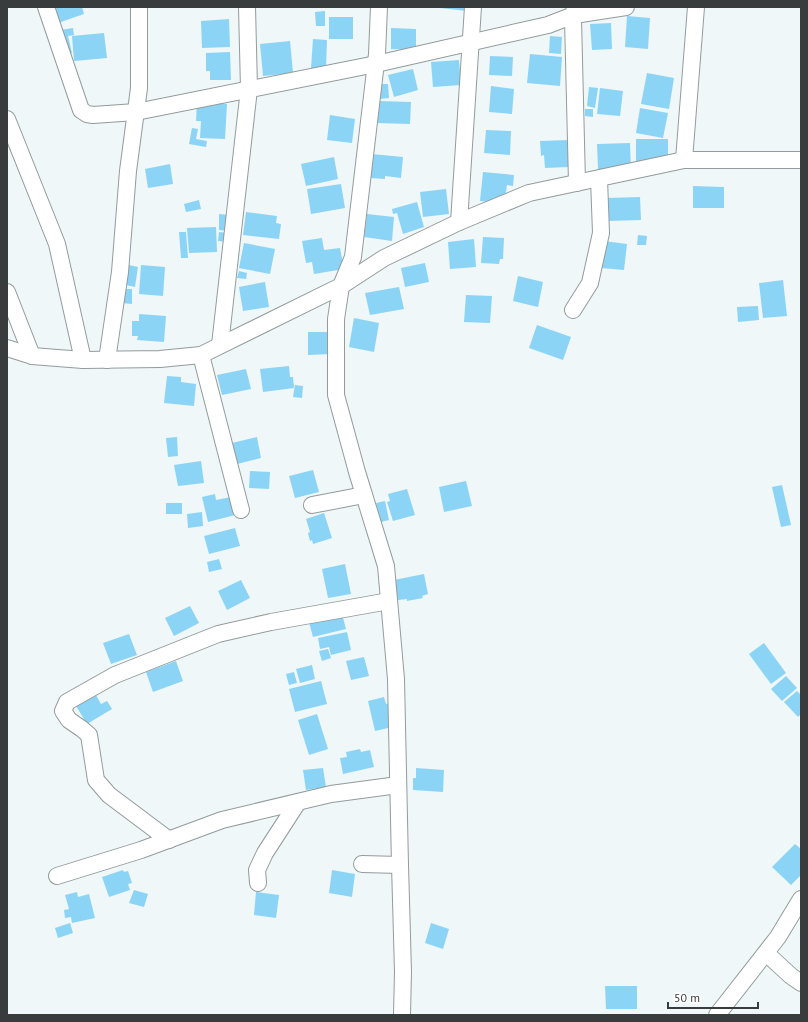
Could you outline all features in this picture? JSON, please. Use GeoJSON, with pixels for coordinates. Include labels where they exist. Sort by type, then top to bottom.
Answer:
{"type":"FeatureCollection","features":[{"type":"Feature","properties":{"kind":"street"},"geometry":{"type":"LineString","coordinates":[[46,7],[81,110],[87,114],[93,115],[136,112],[376,64],[548,25],[574,11],[626,7]]}},
{"type":"Feature","properties":{"kind":"street"},"geometry":{"type":"LineString","coordinates":[[106,360],[120,272],[128,170],[139,88],[140,7]]}},
{"type":"Feature","properties":{"kind":"street"},"geometry":{"type":"LineString","coordinates":[[220,345],[249,89],[247,7]]}},
{"type":"Feature","properties":{"kind":"street"},"geometry":{"type":"LineString","coordinates":[[379,7],[376,64],[352,256],[341,286],[336,319],[336,395],[386,566],[396,679],[403,972],[402,1015]]}},
{"type":"Feature","properties":{"kind":"street"},"geometry":{"type":"LineString","coordinates":[[459,222],[473,7]]}},
{"type":"Feature","properties":{"kind":"street"},"geometry":{"type":"LineString","coordinates":[[684,160],[696,7]]}},
{"type":"Feature","properties":{"kind":"street"},"geometry":{"type":"LineString","coordinates":[[574,11],[577,183]]}},
{"type":"Feature","properties":{"kind":"street"},"geometry":{"type":"LineString","coordinates":[[7,119],[58,244],[83,360]]}},
{"type":"Feature","properties":{"kind":"street"},"geometry":{"type":"LineString","coordinates":[[7,348],[32,356],[83,360],[160,359],[201,354],[341,286],[384,258],[459,222],[529,193],[684,160],[801,160]]}},
{"type":"Feature","properties":{"kind":"street"},"geometry":{"type":"LineString","coordinates":[[573,310],[590,283],[601,233],[599,179]]}},
{"type":"Feature","properties":{"kind":"street"},"geometry":{"type":"LineString","coordinates":[[7,292],[32,356]]}},
{"type":"Feature","properties":{"kind":"street"},"geometry":{"type":"LineString","coordinates":[[201,354],[241,510]]}},
{"type":"Feature","properties":{"kind":"street"},"geometry":{"type":"LineString","coordinates":[[312,505],[364,495]]}},
{"type":"Feature","properties":{"kind":"street"},"geometry":{"type":"LineString","coordinates":[[169,840],[109,795],[96,780],[89,735],[82,728],[69,720],[63,711],[67,702],[115,675],[218,634],[278,621],[389,601]]}},
{"type":"Feature","properties":{"kind":"street"},"geometry":{"type":"LineString","coordinates":[[57,876],[141,850],[222,820],[331,794],[398,785]]}},
{"type":"Feature","properties":{"kind":"street"},"geometry":{"type":"LineString","coordinates":[[258,883],[257,870],[265,853],[298,802]]}},
{"type":"Feature","properties":{"kind":"street"},"geometry":{"type":"LineString","coordinates":[[362,864],[400,865]]}},
{"type":"Feature","properties":{"kind":"street"},"geometry":{"type":"LineString","coordinates":[[717,1015],[778,937],[801,899]]}},
{"type":"Feature","properties":{"kind":"street"},"geometry":{"type":"LineString","coordinates":[[766,953],[801,983]]}},
{"type":"Feature","properties":{"kind":"building"},"geometry":{"type":"Polygon","coordinates":[[[53,7],[82,7],[84,14],[58,23],[53,7]]]}},
{"type":"Feature","properties":{"kind":"building"},"geometry":{"type":"Polygon","coordinates":[[[467,7],[467,11],[440,8],[467,7]]]}},
{"type":"Feature","properties":{"kind":"building"},"geometry":{"type":"Polygon","coordinates":[[[325,11],[325,26],[316,26],[315,12],[325,11]]]}},
{"type":"Feature","properties":{"kind":"building"},"geometry":{"type":"Polygon","coordinates":[[[627,16],[650,18],[648,49],[625,47],[627,16]]]}},
{"type":"Feature","properties":{"kind":"building"},"geometry":{"type":"Polygon","coordinates":[[[329,17],[353,17],[353,39],[329,39],[329,17]]]}},
{"type":"Feature","properties":{"kind":"building"},"geometry":{"type":"Polygon","coordinates":[[[229,19],[230,47],[202,48],[201,21],[229,19]]]}},
{"type":"Feature","properties":{"kind":"building"},"geometry":{"type":"Polygon","coordinates":[[[611,23],[612,49],[592,50],[590,24],[611,23]]]}},
{"type":"Feature","properties":{"kind":"building"},"geometry":{"type":"Polygon","coordinates":[[[73,28],[74,35],[68,36],[72,53],[66,54],[61,30],[73,28]]]}},
{"type":"Feature","properties":{"kind":"building"},"geometry":{"type":"Polygon","coordinates":[[[391,28],[416,29],[416,50],[391,49],[391,28]]]}},
{"type":"Feature","properties":{"kind":"building"},"geometry":{"type":"Polygon","coordinates":[[[104,33],[107,58],[74,61],[72,36],[104,33]]]}},
{"type":"Feature","properties":{"kind":"building"},"geometry":{"type":"Polygon","coordinates":[[[550,36],[562,37],[561,54],[549,53],[550,36]]]}},
{"type":"Feature","properties":{"kind":"building"},"geometry":{"type":"Polygon","coordinates":[[[313,39],[327,40],[326,69],[311,68],[313,39]]]}},
{"type":"Feature","properties":{"kind":"building"},"geometry":{"type":"Polygon","coordinates":[[[290,41],[293,73],[263,76],[260,44],[290,41]]]}},
{"type":"Feature","properties":{"kind":"building"},"geometry":{"type":"Polygon","coordinates":[[[230,52],[231,80],[210,80],[210,71],[206,71],[206,53],[230,52]]]}},
{"type":"Feature","properties":{"kind":"building"},"geometry":{"type":"Polygon","coordinates":[[[530,54],[562,57],[560,86],[527,83],[530,54]]]}},
{"type":"Feature","properties":{"kind":"building"},"geometry":{"type":"Polygon","coordinates":[[[490,56],[513,57],[512,76],[489,75],[490,56]]]}},
{"type":"Feature","properties":{"kind":"building"},"geometry":{"type":"Polygon","coordinates":[[[459,60],[461,85],[433,87],[431,62],[459,60]]]}},
{"type":"Feature","properties":{"kind":"building"},"geometry":{"type":"Polygon","coordinates":[[[413,69],[418,90],[394,97],[388,75],[413,69]]]}},
{"type":"Feature","properties":{"kind":"building"},"geometry":{"type":"Polygon","coordinates":[[[647,73],[674,78],[669,109],[641,104],[647,73]]]}},
{"type":"Feature","properties":{"kind":"building"},"geometry":{"type":"Polygon","coordinates":[[[378,84],[388,84],[389,98],[379,99],[378,84]]]}},
{"type":"Feature","properties":{"kind":"building"},"geometry":{"type":"Polygon","coordinates":[[[491,86],[514,89],[512,114],[489,112],[491,86]]]}},
{"type":"Feature","properties":{"kind":"building"},"geometry":{"type":"Polygon","coordinates":[[[589,87],[598,88],[595,108],[587,106],[589,87]]]}},
{"type":"Feature","properties":{"kind":"building"},"geometry":{"type":"Polygon","coordinates":[[[600,88],[623,91],[620,116],[597,114],[600,88]]]}},
{"type":"Feature","properties":{"kind":"building"},"geometry":{"type":"Polygon","coordinates":[[[378,101],[411,102],[410,124],[377,123],[378,101]]]}},
{"type":"Feature","properties":{"kind":"building"},"geometry":{"type":"Polygon","coordinates":[[[197,102],[227,104],[225,139],[200,138],[201,121],[196,121],[197,102]]]}},
{"type":"Feature","properties":{"kind":"building"},"geometry":{"type":"Polygon","coordinates":[[[640,108],[668,113],[663,138],[636,133],[640,108]]]}},
{"type":"Feature","properties":{"kind":"building"},"geometry":{"type":"Polygon","coordinates":[[[585,109],[593,109],[593,117],[585,116],[585,109]]]}},
{"type":"Feature","properties":{"kind":"building"},"geometry":{"type":"Polygon","coordinates":[[[330,115],[355,119],[352,143],[327,140],[330,115]]]}},
{"type":"Feature","properties":{"kind":"building"},"geometry":{"type":"Polygon","coordinates":[[[192,128],[198,129],[196,139],[207,141],[206,147],[189,144],[192,128]]]}},
{"type":"Feature","properties":{"kind":"building"},"geometry":{"type":"Polygon","coordinates":[[[486,130],[511,131],[510,155],[484,153],[486,130]]]}},
{"type":"Feature","properties":{"kind":"building"},"geometry":{"type":"Polygon","coordinates":[[[636,139],[668,139],[668,161],[636,161],[636,139]]]}},
{"type":"Feature","properties":{"kind":"building"},"geometry":{"type":"Polygon","coordinates":[[[568,140],[569,167],[545,168],[544,155],[541,156],[540,141],[568,140]]]}},
{"type":"Feature","properties":{"kind":"building"},"geometry":{"type":"Polygon","coordinates":[[[630,143],[631,169],[598,169],[597,144],[630,143]]]}},
{"type":"Feature","properties":{"kind":"building"},"geometry":{"type":"Polygon","coordinates":[[[372,154],[403,157],[401,178],[385,176],[385,179],[371,178],[372,154]]]}},
{"type":"Feature","properties":{"kind":"building"},"geometry":{"type":"Polygon","coordinates":[[[334,157],[338,179],[306,186],[301,164],[334,157]]]}},
{"type":"Feature","properties":{"kind":"building"},"geometry":{"type":"Polygon","coordinates":[[[170,164],[173,184],[148,188],[145,169],[170,164]]]}},
{"type":"Feature","properties":{"kind":"building"},"geometry":{"type":"Polygon","coordinates":[[[483,172],[514,175],[513,186],[507,185],[505,199],[497,203],[480,201],[483,172]]]}},
{"type":"Feature","properties":{"kind":"building"},"geometry":{"type":"Polygon","coordinates":[[[341,184],[345,208],[311,214],[307,189],[341,184]]]}},
{"type":"Feature","properties":{"kind":"building"},"geometry":{"type":"Polygon","coordinates":[[[693,186],[724,187],[724,208],[693,208],[693,186]]]}},
{"type":"Feature","properties":{"kind":"building"},"geometry":{"type":"Polygon","coordinates":[[[446,189],[449,214],[423,217],[420,192],[446,189]]]}},
{"type":"Feature","properties":{"kind":"building"},"geometry":{"type":"Polygon","coordinates":[[[640,197],[641,220],[608,221],[607,198],[640,197]]]}},
{"type":"Feature","properties":{"kind":"building"},"geometry":{"type":"Polygon","coordinates":[[[199,200],[201,209],[186,212],[184,204],[199,200]]]}},
{"type":"Feature","properties":{"kind":"building"},"geometry":{"type":"Polygon","coordinates":[[[417,202],[424,227],[403,234],[397,213],[393,214],[392,209],[417,202]]]}},
{"type":"Feature","properties":{"kind":"building"},"geometry":{"type":"Polygon","coordinates":[[[246,212],[277,216],[276,223],[281,224],[279,239],[243,235],[246,212]]]}},
{"type":"Feature","properties":{"kind":"building"},"geometry":{"type":"Polygon","coordinates":[[[219,214],[230,215],[230,231],[219,230],[219,214]]]}},
{"type":"Feature","properties":{"kind":"building"},"geometry":{"type":"Polygon","coordinates":[[[367,214],[394,217],[392,241],[364,237],[367,214]]]}},
{"type":"Feature","properties":{"kind":"building"},"geometry":{"type":"Polygon","coordinates":[[[216,227],[217,252],[189,253],[187,228],[216,227]]]}},
{"type":"Feature","properties":{"kind":"building"},"geometry":{"type":"Polygon","coordinates":[[[179,232],[186,232],[188,258],[181,258],[179,232]]]}},
{"type":"Feature","properties":{"kind":"building"},"geometry":{"type":"Polygon","coordinates":[[[219,232],[229,233],[228,242],[218,241],[219,232]]]}},
{"type":"Feature","properties":{"kind":"building"},"geometry":{"type":"Polygon","coordinates":[[[638,235],[647,236],[646,245],[637,245],[638,235]]]}},
{"type":"Feature","properties":{"kind":"building"},"geometry":{"type":"Polygon","coordinates":[[[483,237],[504,238],[503,259],[500,259],[499,264],[481,263],[483,237]]]}},
{"type":"Feature","properties":{"kind":"building"},"geometry":{"type":"Polygon","coordinates":[[[322,238],[324,250],[340,248],[344,269],[314,274],[312,262],[306,263],[302,241],[322,238]]]}},
{"type":"Feature","properties":{"kind":"building"},"geometry":{"type":"Polygon","coordinates":[[[474,239],[476,267],[450,269],[448,242],[474,239]]]}},
{"type":"Feature","properties":{"kind":"building"},"geometry":{"type":"Polygon","coordinates":[[[604,241],[627,244],[624,270],[601,268],[604,241]]]}},
{"type":"Feature","properties":{"kind":"building"},"geometry":{"type":"Polygon","coordinates":[[[244,243],[275,249],[270,274],[239,268],[244,243]]]}},
{"type":"Feature","properties":{"kind":"building"},"geometry":{"type":"Polygon","coordinates":[[[425,263],[429,282],[405,287],[401,268],[425,263]]]}},
{"type":"Feature","properties":{"kind":"building"},"geometry":{"type":"Polygon","coordinates":[[[129,265],[138,267],[135,287],[126,285],[129,265]]]}},
{"type":"Feature","properties":{"kind":"building"},"geometry":{"type":"Polygon","coordinates":[[[141,265],[165,267],[163,296],[139,294],[141,265]]]}},
{"type":"Feature","properties":{"kind":"building"},"geometry":{"type":"Polygon","coordinates":[[[239,271],[247,273],[246,279],[237,278],[239,271]]]}},
{"type":"Feature","properties":{"kind":"building"},"geometry":{"type":"Polygon","coordinates":[[[518,276],[543,282],[538,307],[513,301],[518,276]]]}},
{"type":"Feature","properties":{"kind":"building"},"geometry":{"type":"Polygon","coordinates":[[[783,280],[787,316],[763,318],[759,283],[783,280]]]}},
{"type":"Feature","properties":{"kind":"building"},"geometry":{"type":"Polygon","coordinates":[[[265,282],[269,307],[243,311],[239,287],[265,282]]]}},
{"type":"Feature","properties":{"kind":"building"},"geometry":{"type":"Polygon","coordinates":[[[399,287],[404,309],[370,315],[365,293],[399,287]]]}},
{"type":"Feature","properties":{"kind":"building"},"geometry":{"type":"Polygon","coordinates":[[[121,289],[132,289],[132,304],[121,303],[121,289]]]}},
{"type":"Feature","properties":{"kind":"building"},"geometry":{"type":"Polygon","coordinates":[[[466,295],[492,296],[490,323],[464,322],[466,295]]]}},
{"type":"Feature","properties":{"kind":"building"},"geometry":{"type":"Polygon","coordinates":[[[758,306],[759,320],[738,322],[737,307],[758,306]]]}},
{"type":"Feature","properties":{"kind":"building"},"geometry":{"type":"Polygon","coordinates":[[[139,314],[166,316],[164,342],[137,340],[138,336],[132,336],[132,321],[139,321],[139,314]]]}},
{"type":"Feature","properties":{"kind":"building"},"geometry":{"type":"Polygon","coordinates":[[[354,318],[379,323],[374,352],[349,347],[354,318]]]}},
{"type":"Feature","properties":{"kind":"building"},"geometry":{"type":"Polygon","coordinates":[[[537,325],[571,337],[563,360],[529,348],[537,325]]]}},
{"type":"Feature","properties":{"kind":"building"},"geometry":{"type":"Polygon","coordinates":[[[308,332],[331,332],[331,354],[308,355],[308,332]]]}},
{"type":"Feature","properties":{"kind":"building"},"geometry":{"type":"Polygon","coordinates":[[[289,366],[290,377],[293,377],[294,388],[263,392],[260,369],[289,366]]]}},
{"type":"Feature","properties":{"kind":"building"},"geometry":{"type":"Polygon","coordinates":[[[246,369],[251,389],[222,395],[217,375],[246,369]]]}},
{"type":"Feature","properties":{"kind":"building"},"geometry":{"type":"Polygon","coordinates":[[[167,376],[181,377],[181,382],[196,384],[194,406],[164,403],[167,376]]]}},
{"type":"Feature","properties":{"kind":"building"},"geometry":{"type":"Polygon","coordinates":[[[295,385],[303,386],[302,398],[293,397],[295,385]]]}},
{"type":"Feature","properties":{"kind":"building"},"geometry":{"type":"Polygon","coordinates":[[[177,437],[178,456],[168,457],[166,438],[177,437]]]}},
{"type":"Feature","properties":{"kind":"building"},"geometry":{"type":"Polygon","coordinates":[[[257,437],[261,458],[237,464],[232,443],[257,437]]]}},
{"type":"Feature","properties":{"kind":"building"},"geometry":{"type":"Polygon","coordinates":[[[201,461],[204,483],[178,486],[174,465],[201,461]]]}},
{"type":"Feature","properties":{"kind":"building"},"geometry":{"type":"Polygon","coordinates":[[[313,470],[319,492],[295,498],[289,476],[313,470]]]}},
{"type":"Feature","properties":{"kind":"building"},"geometry":{"type":"Polygon","coordinates":[[[250,471],[270,472],[269,489],[249,488],[250,471]]]}},
{"type":"Feature","properties":{"kind":"building"},"geometry":{"type":"Polygon","coordinates":[[[466,481],[472,506],[444,512],[439,487],[466,481]]]}},
{"type":"Feature","properties":{"kind":"building"},"geometry":{"type":"Polygon","coordinates":[[[782,485],[791,525],[781,527],[772,487],[782,485]]]}},
{"type":"Feature","properties":{"kind":"building"},"geometry":{"type":"Polygon","coordinates":[[[407,489],[415,515],[393,521],[387,502],[390,501],[388,494],[407,489]]]}},
{"type":"Feature","properties":{"kind":"building"},"geometry":{"type":"Polygon","coordinates":[[[215,494],[216,500],[231,497],[235,515],[208,522],[202,497],[215,494]]]}},
{"type":"Feature","properties":{"kind":"building"},"geometry":{"type":"Polygon","coordinates":[[[385,501],[389,520],[381,522],[376,503],[385,501]]]}},
{"type":"Feature","properties":{"kind":"building"},"geometry":{"type":"Polygon","coordinates":[[[166,503],[182,503],[182,514],[166,514],[166,503]]]}},
{"type":"Feature","properties":{"kind":"building"},"geometry":{"type":"Polygon","coordinates":[[[202,512],[203,526],[188,528],[187,514],[202,512]]]}},
{"type":"Feature","properties":{"kind":"building"},"geometry":{"type":"Polygon","coordinates":[[[324,513],[332,538],[313,544],[312,540],[310,541],[308,533],[310,532],[306,519],[324,513]]]}},
{"type":"Feature","properties":{"kind":"building"},"geometry":{"type":"Polygon","coordinates":[[[235,528],[240,546],[209,554],[204,536],[235,528]]]}},
{"type":"Feature","properties":{"kind":"building"},"geometry":{"type":"Polygon","coordinates":[[[219,559],[222,569],[209,572],[207,562],[219,559]]]}},
{"type":"Feature","properties":{"kind":"building"},"geometry":{"type":"Polygon","coordinates":[[[345,564],[351,594],[328,598],[322,569],[345,564]]]}},
{"type":"Feature","properties":{"kind":"building"},"geometry":{"type":"Polygon","coordinates":[[[424,574],[428,594],[422,596],[423,598],[407,601],[407,599],[398,600],[394,580],[424,574]]]}},
{"type":"Feature","properties":{"kind":"building"},"geometry":{"type":"Polygon","coordinates":[[[241,580],[250,598],[227,610],[218,591],[241,580]]]}},
{"type":"Feature","properties":{"kind":"building"},"geometry":{"type":"Polygon","coordinates":[[[190,606],[199,623],[174,636],[165,618],[190,606]]]}},
{"type":"Feature","properties":{"kind":"building"},"geometry":{"type":"Polygon","coordinates":[[[342,614],[346,629],[313,637],[309,622],[342,614]]]}},
{"type":"Feature","properties":{"kind":"building"},"geometry":{"type":"Polygon","coordinates":[[[347,632],[351,650],[331,655],[329,647],[320,649],[318,638],[347,632]]]}},
{"type":"Feature","properties":{"kind":"building"},"geometry":{"type":"Polygon","coordinates":[[[129,634],[137,655],[111,664],[103,643],[129,634]]]}},
{"type":"Feature","properties":{"kind":"building"},"geometry":{"type":"Polygon","coordinates":[[[764,643],[786,673],[771,684],[749,654],[764,643]]]}},
{"type":"Feature","properties":{"kind":"building"},"geometry":{"type":"Polygon","coordinates":[[[328,649],[331,658],[322,661],[319,651],[328,649]]]}},
{"type":"Feature","properties":{"kind":"building"},"geometry":{"type":"Polygon","coordinates":[[[364,657],[369,676],[351,680],[346,661],[364,657]]]}},
{"type":"Feature","properties":{"kind":"building"},"geometry":{"type":"Polygon","coordinates":[[[176,661],[183,681],[153,692],[146,672],[176,661]]]}},
{"type":"Feature","properties":{"kind":"building"},"geometry":{"type":"Polygon","coordinates":[[[312,665],[315,679],[300,683],[296,669],[312,665]]]}},
{"type":"Feature","properties":{"kind":"building"},"geometry":{"type":"Polygon","coordinates":[[[294,672],[297,683],[289,685],[286,674],[294,672]]]}},
{"type":"Feature","properties":{"kind":"building"},"geometry":{"type":"Polygon","coordinates":[[[786,676],[797,688],[782,701],[771,689],[786,676]]]}},
{"type":"Feature","properties":{"kind":"building"},"geometry":{"type":"Polygon","coordinates":[[[321,681],[327,704],[295,712],[289,689],[321,681]]]}},
{"type":"Feature","properties":{"kind":"building"},"geometry":{"type":"Polygon","coordinates":[[[797,691],[801,695],[801,714],[798,717],[784,702],[797,691]]]}},
{"type":"Feature","properties":{"kind":"building"},"geometry":{"type":"Polygon","coordinates":[[[96,695],[101,704],[107,701],[112,709],[87,724],[76,706],[96,695]]]}},
{"type":"Feature","properties":{"kind":"building"},"geometry":{"type":"Polygon","coordinates":[[[384,697],[386,704],[391,703],[397,726],[375,731],[368,701],[384,697]]]}},
{"type":"Feature","properties":{"kind":"building"},"geometry":{"type":"Polygon","coordinates":[[[317,714],[328,749],[309,755],[298,720],[317,714]]]}},
{"type":"Feature","properties":{"kind":"building"},"geometry":{"type":"Polygon","coordinates":[[[360,749],[361,752],[370,750],[374,767],[343,774],[340,758],[347,757],[346,752],[360,749]]]}},
{"type":"Feature","properties":{"kind":"building"},"geometry":{"type":"Polygon","coordinates":[[[323,768],[326,787],[306,790],[303,770],[323,768]]]}},
{"type":"Feature","properties":{"kind":"building"},"geometry":{"type":"Polygon","coordinates":[[[416,768],[444,770],[443,792],[413,790],[413,778],[416,778],[416,768]]]}},
{"type":"Feature","properties":{"kind":"building"},"geometry":{"type":"Polygon","coordinates":[[[795,844],[801,849],[801,875],[791,885],[772,867],[795,844]]]}},
{"type":"Feature","properties":{"kind":"building"},"geometry":{"type":"Polygon","coordinates":[[[123,870],[124,872],[128,871],[132,883],[128,884],[130,890],[109,897],[102,877],[123,870]]]}},
{"type":"Feature","properties":{"kind":"building"},"geometry":{"type":"Polygon","coordinates":[[[332,870],[355,874],[352,897],[329,893],[332,870]]]}},
{"type":"Feature","properties":{"kind":"building"},"geometry":{"type":"Polygon","coordinates":[[[134,890],[148,894],[144,907],[129,903],[134,890]]]}},
{"type":"Feature","properties":{"kind":"building"},"geometry":{"type":"Polygon","coordinates":[[[77,892],[78,897],[89,894],[95,918],[72,923],[71,917],[65,918],[64,910],[69,909],[65,895],[77,892]]]}},
{"type":"Feature","properties":{"kind":"building"},"geometry":{"type":"Polygon","coordinates":[[[256,892],[279,895],[276,918],[254,915],[256,892]]]}},
{"type":"Feature","properties":{"kind":"building"},"geometry":{"type":"Polygon","coordinates":[[[70,923],[73,933],[58,938],[55,928],[70,923]]]}},
{"type":"Feature","properties":{"kind":"building"},"geometry":{"type":"Polygon","coordinates":[[[431,923],[449,929],[443,949],[425,943],[431,923]]]}},
{"type":"Feature","properties":{"kind":"building"},"geometry":{"type":"Polygon","coordinates":[[[605,986],[637,986],[637,1009],[606,1009],[605,986]]]}}]}
